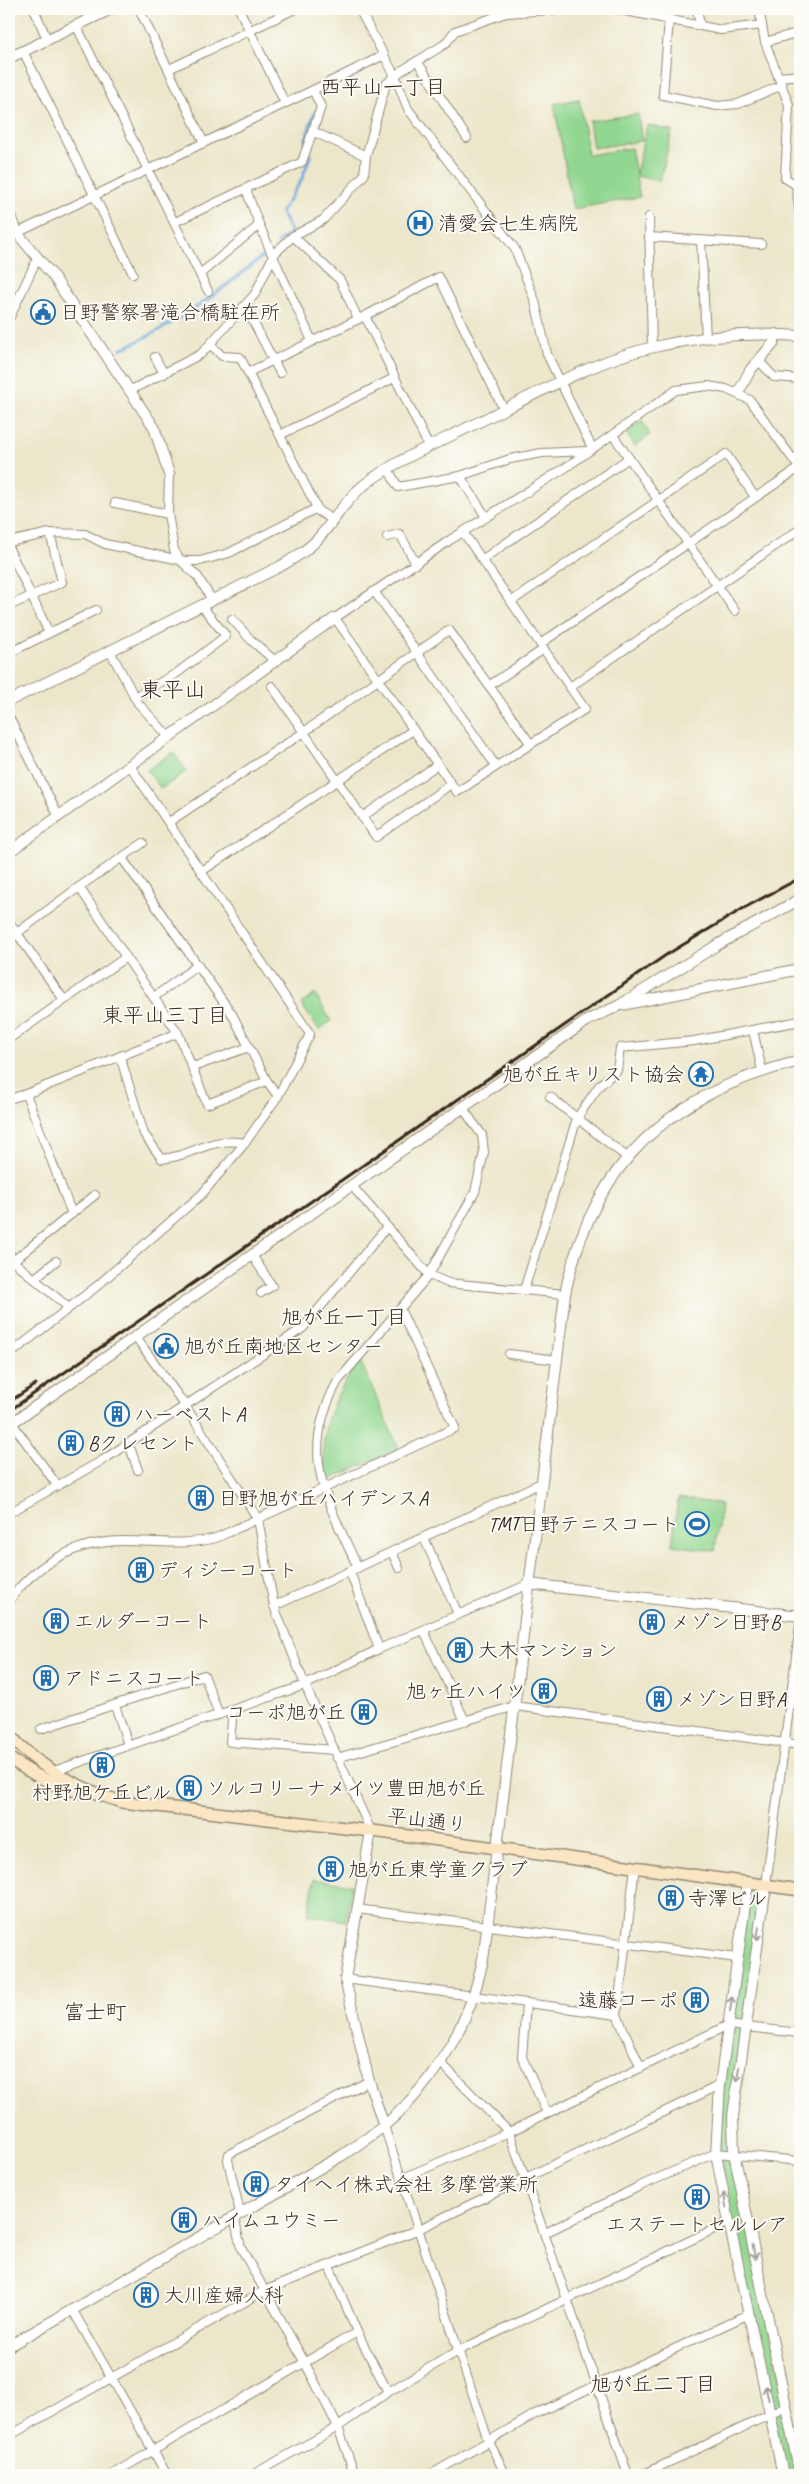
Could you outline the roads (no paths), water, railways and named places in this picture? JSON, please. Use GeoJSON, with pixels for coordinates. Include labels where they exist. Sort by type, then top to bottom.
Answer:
{"type":"FeatureCollection","features":[{"type":"Feature","properties":{"kind":"main road","name":"平山通り"},"geometry":{"type":"LineString","coordinates":[[10,1740],[54,1771],[96,1794],[143,1806],[371,1831],[800,1890]]}},
{"type":"Feature","properties":{"kind":"main road"},"geometry":{"type":"LineString","coordinates":[[9,1758],[43,1780],[71,1791],[96,1794]]}},
{"type":"Feature","properties":{"kind":"street"},"geometry":{"type":"LineString","coordinates":[[34,9],[47,39]]}},
{"type":"Feature","properties":{"kind":"street"},"geometry":{"type":"LineString","coordinates":[[9,58],[111,9]]}},
{"type":"Feature","properties":{"kind":"street"},"geometry":{"type":"LineString","coordinates":[[139,9],[204,142]]}},
{"type":"Feature","properties":{"kind":"street"},"geometry":{"type":"LineString","coordinates":[[239,9],[284,104]]}},
{"type":"Feature","properties":{"kind":"street"},"geometry":{"type":"LineString","coordinates":[[169,69],[294,9]]}},
{"type":"Feature","properties":{"kind":"street"},"geometry":{"type":"LineString","coordinates":[[131,390],[201,354],[255,294],[274,254],[293,236],[323,220],[364,174],[366,156],[386,84],[395,76],[445,44],[455,31],[505,11],[566,9]]}},
{"type":"Feature","properties":{"kind":"street"},"geometry":{"type":"LineString","coordinates":[[619,9],[721,30],[762,25]]}},
{"type":"Feature","properties":{"kind":"street"},"geometry":{"type":"LineString","coordinates":[[659,9],[665,18],[663,95],[717,106],[738,104],[781,81],[800,75]]}},
{"type":"Feature","properties":{"kind":"street"},"geometry":{"type":"LineString","coordinates":[[697,9],[700,26]]}},
{"type":"Feature","properties":{"kind":"street"},"geometry":{"type":"LineString","coordinates":[[759,9],[765,42],[789,106],[785,178],[798,185],[800,216]]}},
{"type":"Feature","properties":{"kind":"street"},"geometry":{"type":"LineString","coordinates":[[363,10],[395,76],[408,109],[515,249],[535,301],[547,354],[590,450]]}},
{"type":"Feature","properties":{"kind":"street"},"geometry":{"type":"LineString","coordinates":[[76,25],[208,291]]}},
{"type":"Feature","properties":{"kind":"street"},"geometry":{"type":"LineString","coordinates":[[765,42],[800,32]]}},
{"type":"Feature","properties":{"kind":"street"},"geometry":{"type":"LineString","coordinates":[[23,51],[133,274]]}},
{"type":"Feature","properties":{"kind":"street"},"geometry":{"type":"LineString","coordinates":[[17,232],[148,171],[384,55]]}},
{"type":"Feature","properties":{"kind":"street"},"geometry":{"type":"LineString","coordinates":[[417,61],[467,138]]}},
{"type":"Feature","properties":{"kind":"street"},"geometry":{"type":"LineString","coordinates":[[174,222],[302,162],[321,107],[313,90]]}},
{"type":"Feature","properties":{"kind":"street"},"geometry":{"type":"LineString","coordinates":[[312,131],[366,156]]}},
{"type":"Feature","properties":{"kind":"street"},"geometry":{"type":"LineString","coordinates":[[246,188],[258,226],[274,254],[312,341]]}},
{"type":"Feature","properties":{"kind":"street"},"geometry":{"type":"LineString","coordinates":[[9,210],[17,232],[37,259],[53,276],[154,427],[169,474],[168,514],[172,544],[180,560],[198,577],[212,600]]}},
{"type":"Feature","properties":{"kind":"street"},"geometry":{"type":"LineString","coordinates":[[649,217],[652,347]]}},
{"type":"Feature","properties":{"kind":"street"},"geometry":{"type":"LineString","coordinates":[[200,274],[258,226]]}},
{"type":"Feature","properties":{"kind":"street"},"geometry":{"type":"LineString","coordinates":[[293,236],[340,280],[394,378],[429,447]]}},
{"type":"Feature","properties":{"kind":"street"},"geometry":{"type":"LineString","coordinates":[[649,237],[761,244]]}},
{"type":"Feature","properties":{"kind":"street"},"geometry":{"type":"LineString","coordinates":[[701,240],[706,338]]}},
{"type":"Feature","properties":{"kind":"street"},"geometry":{"type":"LineString","coordinates":[[9,319],[37,259]]}},
{"type":"Feature","properties":{"kind":"street"},"geometry":{"type":"LineString","coordinates":[[249,372],[439,277],[504,410]]}},
{"type":"Feature","properties":{"kind":"street"},"geometry":{"type":"LineString","coordinates":[[245,306],[280,373]]}},
{"type":"Feature","properties":{"kind":"street"},"geometry":{"type":"LineString","coordinates":[[738,393],[758,360],[769,350],[776,334]]}},
{"type":"Feature","properties":{"kind":"street"},"geometry":{"type":"LineString","coordinates":[[9,701],[297,557],[321,535],[363,486],[388,469],[560,383],[602,364],[652,347],[706,338],[776,334],[800,336]]}},
{"type":"Feature","properties":{"kind":"street"},"geometry":{"type":"LineString","coordinates":[[210,345],[222,356],[240,356],[318,510],[333,520]]}},
{"type":"Feature","properties":{"kind":"street"},"geometry":{"type":"LineString","coordinates":[[155,357],[164,374]]}},
{"type":"Feature","properties":{"kind":"street"},"geometry":{"type":"LineString","coordinates":[[758,360],[774,378],[800,379]]}},
{"type":"Feature","properties":{"kind":"street"},"geometry":{"type":"LineString","coordinates":[[280,435],[394,378]]}},
{"type":"Feature","properties":{"kind":"street"},"geometry":{"type":"LineString","coordinates":[[9,852],[131,767],[374,591],[614,435],[676,390],[708,386],[738,393],[756,406],[800,468],[490,685]]}},
{"type":"Feature","properties":{"kind":"street"},"geometry":{"type":"LineString","coordinates":[[614,435],[735,611]]}},
{"type":"Feature","properties":{"kind":"street"},"geometry":{"type":"LineString","coordinates":[[388,469],[398,487],[460,476],[510,459],[542,453],[590,450]]}},
{"type":"Feature","properties":{"kind":"street"},"geometry":{"type":"LineString","coordinates":[[512,601],[726,454],[755,498]]}},
{"type":"Feature","properties":{"kind":"street"},"geometry":{"type":"LineString","coordinates":[[483,559],[629,458]]}},
{"type":"Feature","properties":{"kind":"street"},"geometry":{"type":"LineString","coordinates":[[460,476],[486,517]]}},
{"type":"Feature","properties":{"kind":"street"},"geometry":{"type":"LineString","coordinates":[[114,503],[168,514]]}},
{"type":"Feature","properties":{"kind":"street"},"geometry":{"type":"LineString","coordinates":[[9,542],[50,533],[85,534],[105,544],[180,560],[200,561],[229,553],[318,510]]}},
{"type":"Feature","properties":{"kind":"street"},"geometry":{"type":"LineString","coordinates":[[570,687],[800,529]]}},
{"type":"Feature","properties":{"kind":"street"},"geometry":{"type":"LineString","coordinates":[[336,618],[412,730],[457,792],[585,709],[463,532]]}},
{"type":"Feature","properties":{"kind":"street"},"geometry":{"type":"LineString","coordinates":[[9,606],[62,582],[50,533]]}},
{"type":"Feature","properties":{"kind":"street"},"geometry":{"type":"LineString","coordinates":[[387,537],[400,534],[416,564]]}},
{"type":"Feature","properties":{"kind":"street"},"geometry":{"type":"LineString","coordinates":[[9,549],[49,633]]}},
{"type":"Feature","properties":{"kind":"street"},"geometry":{"type":"LineString","coordinates":[[374,591],[496,766]]}},
{"type":"Feature","properties":{"kind":"street"},"geometry":{"type":"LineString","coordinates":[[134,697],[177,673],[226,636],[202,605]]}},
{"type":"Feature","properties":{"kind":"street"},"geometry":{"type":"LineString","coordinates":[[9,654],[96,610]]}},
{"type":"Feature","properties":{"kind":"street"},"geometry":{"type":"LineString","coordinates":[[232,619],[251,640],[275,661]]}},
{"type":"Feature","properties":{"kind":"street"},"geometry":{"type":"LineString","coordinates":[[169,822],[304,732],[449,630],[530,743]]}},
{"type":"Feature","properties":{"kind":"street"},"geometry":{"type":"LineString","coordinates":[[110,651],[134,697],[170,738]]}},
{"type":"Feature","properties":{"kind":"street"},"geometry":{"type":"LineString","coordinates":[[272,686],[376,837],[451,784]]}},
{"type":"Feature","properties":{"kind":"street"},"geometry":{"type":"LineString","coordinates":[[9,717],[59,817]]}},
{"type":"Feature","properties":{"kind":"street"},"geometry":{"type":"LineString","coordinates":[[202,871],[412,730]]}},
{"type":"Feature","properties":{"kind":"street"},"geometry":{"type":"LineString","coordinates":[[362,817],[437,765]]}},
{"type":"Feature","properties":{"kind":"street"},"geometry":{"type":"LineString","coordinates":[[9,1355],[69,1308],[202,1194],[245,1143],[278,1096],[310,1034],[131,767]]}},
{"type":"Feature","properties":{"kind":"street"},"geometry":{"type":"LineString","coordinates":[[9,939],[78,887],[143,843]]}},
{"type":"Feature","properties":{"kind":"street"},"geometry":{"type":"LineString","coordinates":[[122,858],[232,1014],[267,1081],[278,1096]]}},
{"type":"Feature","properties":{"kind":"street"},"geometry":{"type":"LineString","coordinates":[[78,887],[178,1033],[207,1104],[267,1081]]}},
{"type":"Feature","properties":{"kind":"street"},"geometry":{"type":"LineString","coordinates":[[57,1485],[10,1424],[588,1020],[618,1006],[719,944],[800,900]]}},
{"type":"Feature","properties":{"kind":"street"},"geometry":{"type":"LineString","coordinates":[[9,922],[64,1000]]}},
{"type":"Feature","properties":{"kind":"street"},"geometry":{"type":"LineString","coordinates":[[9,1039],[126,957]]}},
{"type":"Feature","properties":{"kind":"street"},"geometry":{"type":"LineString","coordinates":[[154,997],[198,965]]}},
{"type":"Feature","properties":{"kind":"street"},"geometry":{"type":"LineString","coordinates":[[618,1006],[800,969]]}},
{"type":"Feature","properties":{"kind":"street"},"geometry":{"type":"LineString","coordinates":[[524,1290],[577,1118],[600,1086],[617,1070],[620,1045],[694,1041],[800,1021]]}},
{"type":"Feature","properties":{"kind":"street"},"geometry":{"type":"LineString","coordinates":[[753,1030],[762,1070]]}},
{"type":"Feature","properties":{"kind":"street"},"geometry":{"type":"LineString","coordinates":[[9,1099],[26,1094],[178,1033]]}},
{"type":"Feature","properties":{"kind":"street"},"geometry":{"type":"LineString","coordinates":[[193,1067],[249,1047]]}},
{"type":"Feature","properties":{"kind":"street"},"geometry":{"type":"LineString","coordinates":[[120,1056],[144,1134],[162,1159],[178,1158],[207,1144],[228,1140],[245,1143]]}},
{"type":"Feature","properties":{"kind":"street"},"geometry":{"type":"LineString","coordinates":[[9,2346],[341,2156],[384,2126],[406,2104],[440,2062],[458,2033],[472,1998],[481,1968],[565,1294],[578,1242],[595,1206],[628,1158],[655,1130],[691,1102],[724,1085],[762,1070],[800,1061]]}},
{"type":"Feature","properties":{"kind":"street"},"geometry":{"type":"LineString","coordinates":[[26,1094],[72,1214]]}},
{"type":"Feature","properties":{"kind":"street"},"geometry":{"type":"LineString","coordinates":[[550,1097],[628,1158]]}},
{"type":"Feature","properties":{"kind":"street"},"geometry":{"type":"LineString","coordinates":[[358,1568],[323,1490],[318,1446],[329,1398],[338,1381],[429,1275],[475,1192],[484,1152],[482,1135],[462,1107]]}},
{"type":"Feature","properties":{"kind":"street"},"geometry":{"type":"LineString","coordinates":[[352,1186],[386,1228],[429,1275],[448,1283],[565,1294]]}},
{"type":"Feature","properties":{"kind":"street"},"geometry":{"type":"LineString","coordinates":[[13,1261],[95,1195]]}},
{"type":"Feature","properties":{"kind":"street"},"geometry":{"type":"LineString","coordinates":[[9,1513],[103,1460],[184,1404],[303,1328],[386,1228]]}},
{"type":"Feature","properties":{"kind":"street"},"geometry":{"type":"LineString","coordinates":[[9,1252],[13,1261],[69,1308]]}},
{"type":"Feature","properties":{"kind":"street"},"geometry":{"type":"LineString","coordinates":[[252,1255],[272,1286],[261,1293]]}},
{"type":"Feature","properties":{"kind":"street"},"geometry":{"type":"LineString","coordinates":[[35,1278],[56,1261]]}},
{"type":"Feature","properties":{"kind":"street"},"geometry":{"type":"LineString","coordinates":[[9,1601],[36,1570],[79,1548],[110,1542],[169,1544],[201,1542],[223,1536],[455,1428],[400,1310]]}},
{"type":"Feature","properties":{"kind":"street"},"geometry":{"type":"LineString","coordinates":[[135,1336],[184,1404],[258,1519],[274,1606],[304,1685],[371,1831],[345,1979],[369,2081],[420,2229],[488,2440],[506,2475]]}},
{"type":"Feature","properties":{"kind":"street"},"geometry":{"type":"LineString","coordinates":[[509,1354],[557,1360]]}},
{"type":"Feature","properties":{"kind":"street"},"geometry":{"type":"LineString","coordinates":[[126,1445],[131,1450],[138,1470]]}},
{"type":"Feature","properties":{"kind":"street"},"geometry":{"type":"LineString","coordinates":[[274,1606],[541,1483]]}},
{"type":"Feature","properties":{"kind":"street"},"geometry":{"type":"LineString","coordinates":[[424,1538],[458,1614]]}},
{"type":"Feature","properties":{"kind":"street"},"geometry":{"type":"LineString","coordinates":[[392,1552],[399,1568]]}},
{"type":"Feature","properties":{"kind":"street"},"geometry":{"type":"LineString","coordinates":[[350,1572],[379,1650]]}},
{"type":"Feature","properties":{"kind":"street"},"geometry":{"type":"LineString","coordinates":[[54,1771],[304,1685],[458,1614],[529,1584],[800,1616]]}},
{"type":"Feature","properties":{"kind":"street"},"geometry":{"type":"LineString","coordinates":[[800,1625],[766,1885],[732,2116],[734,2153],[800,2475]]}},
{"type":"Feature","properties":{"kind":"street"},"geometry":{"type":"LineString","coordinates":[[424,1631],[465,1721]]}},
{"type":"Feature","properties":{"kind":"street"},"geometry":{"type":"LineString","coordinates":[[41,1729],[204,1675],[219,1714]]}},
{"type":"Feature","properties":{"kind":"street"},"geometry":{"type":"LineString","coordinates":[[115,1705],[128,1745]]}},
{"type":"Feature","properties":{"kind":"street"},"geometry":{"type":"LineString","coordinates":[[233,1710],[230,1742],[336,1754],[465,1721],[515,1706],[800,1745]]}},
{"type":"Feature","properties":{"kind":"street"},"geometry":{"type":"LineString","coordinates":[[634,1867],[617,2015],[641,2068]]}},
{"type":"Feature","properties":{"kind":"street"},"geometry":{"type":"LineString","coordinates":[[748,1882],[720,2085],[716,2152],[729,2222],[772,2414],[783,2475]]}},
{"type":"Feature","properties":{"kind":"street"},"geometry":{"type":"LineString","coordinates":[[357,1909],[624,1945],[738,1958]]}},
{"type":"Feature","properties":{"kind":"street"},"geometry":{"type":"LineString","coordinates":[[345,1979],[472,1998],[617,2015]]}},
{"type":"Feature","properties":{"kind":"street"},"geometry":{"type":"LineString","coordinates":[[526,2004],[522,2057],[547,2113]]}},
{"type":"Feature","properties":{"kind":"street"},"geometry":{"type":"LineString","coordinates":[[403,2178],[509,2132],[728,2025],[800,2033]]}},
{"type":"Feature","properties":{"kind":"street"},"geometry":{"type":"LineString","coordinates":[[440,2062],[509,2132],[628,2475]]}},
{"type":"Feature","properties":{"kind":"street"},"geometry":{"type":"LineString","coordinates":[[355,2475],[338,2427],[242,2248],[228,2154],[369,2081]]}},
{"type":"Feature","properties":{"kind":"street"},"geometry":{"type":"LineString","coordinates":[[9,2436],[264,2291],[420,2229],[720,2085]]}},
{"type":"Feature","properties":{"kind":"street"},"geometry":{"type":"LineString","coordinates":[[545,2233],[640,2186],[716,2152],[800,2162]]}},
{"type":"Feature","properties":{"kind":"street"},"geometry":{"type":"LineString","coordinates":[[252,2475],[338,2427],[388,2392],[458,2351],[729,2222]]}},
{"type":"Feature","properties":{"kind":"street"},"geometry":{"type":"LineString","coordinates":[[329,2266],[357,2332],[388,2392]]}},
{"type":"Feature","properties":{"kind":"street"},"geometry":{"type":"LineString","coordinates":[[72,2309],[167,2475]]}},
{"type":"Feature","properties":{"kind":"street"},"geometry":{"type":"LineString","coordinates":[[430,2475],[537,2413],[749,2314]]}},
{"type":"Feature","properties":{"kind":"street"},"geometry":{"type":"LineString","coordinates":[[111,2475],[357,2332]]}},
{"type":"Feature","properties":{"kind":"street"},"geometry":{"type":"LineString","coordinates":[[642,2475],[786,2407]]}},
{"type":"Feature","properties":{"kind":"waterway"},"geometry":{"type":"LineString","coordinates":[[795,101],[800,102]]}},
{"type":"Feature","properties":{"kind":"waterway"},"geometry":{"type":"LineString","coordinates":[[305,142],[315,111]]}},
{"type":"Feature","properties":{"kind":"waterway"},"geometry":{"type":"LineString","coordinates":[[278,243],[291,232],[281,212],[301,181],[311,154]]}},
{"type":"Feature","properties":{"kind":"waterway"},"geometry":{"type":"LineString","coordinates":[[121,349],[180,318],[233,281],[268,252]]}},
{"type":"Feature","properties":{"kind":"railway"},"geometry":{"type":"LineString","coordinates":[[9,1411],[666,955],[744,908],[800,878]]}},
{"type":"Feature","properties":{"kind":"railway"},"geometry":{"type":"LineString","coordinates":[[9,1402],[36,1384]]}},
{"type":"Feature","properties":{"kind":"place","name":"清愛会七生病院"},"geometry":{"type":"Point","coordinates":[420,223]}},
{"type":"Feature","properties":{"kind":"place","name":"日野警察署滝合橋駐在所"},"geometry":{"type":"Point","coordinates":[43,312]}},
{"type":"Feature","properties":{"kind":"place","name":"旭が丘キリスト協会"},"geometry":{"type":"Point","coordinates":[701,1074]}},
{"type":"Feature","properties":{"kind":"place","name":"旭が丘南地区センター"},"geometry":{"type":"Point","coordinates":[166,1346]}},
{"type":"Feature","properties":{"kind":"place","name":"ハーベストA"},"geometry":{"type":"Point","coordinates":[117,1414]}},
{"type":"Feature","properties":{"kind":"place","name":"Bクレセント"},"geometry":{"type":"Point","coordinates":[71,1443]}},
{"type":"Feature","properties":{"kind":"place","name":"日野旭が丘ハイデンスA"},"geometry":{"type":"Point","coordinates":[201,1498]}},
{"type":"Feature","properties":{"kind":"place","name":"TMT日野テニスコート"},"geometry":{"type":"Point","coordinates":[697,1524]}},
{"type":"Feature","properties":{"kind":"place","name":"ディジーコート"},"geometry":{"type":"Point","coordinates":[141,1570]}},
{"type":"Feature","properties":{"kind":"place","name":"エルダーコート"},"geometry":{"type":"Point","coordinates":[56,1621]}},
{"type":"Feature","properties":{"kind":"place","name":"メゾン日野B"},"geometry":{"type":"Point","coordinates":[652,1622]}},
{"type":"Feature","properties":{"kind":"place","name":"大木マンション"},"geometry":{"type":"Point","coordinates":[460,1650]}},
{"type":"Feature","properties":{"kind":"place","name":"アドニスコート"},"geometry":{"type":"Point","coordinates":[46,1678]}},
{"type":"Feature","properties":{"kind":"place","name":"旭ヶ丘ハイツ"},"geometry":{"type":"Point","coordinates":[544,1691]}},
{"type":"Feature","properties":{"kind":"place","name":"メゾン日野A"},"geometry":{"type":"Point","coordinates":[659,1699]}},
{"type":"Feature","properties":{"kind":"place","name":"コーポ旭が丘"},"geometry":{"type":"Point","coordinates":[364,1712]}},
{"type":"Feature","properties":{"kind":"place","name":"村野旭ケ丘ビル"},"geometry":{"type":"Point","coordinates":[102,1765]}},
{"type":"Feature","properties":{"kind":"place","name":"ソルコリーナメイツ豊田旭が丘"},"geometry":{"type":"Point","coordinates":[189,1788]}},
{"type":"Feature","properties":{"kind":"place","name":"旭が丘東学童クラブ"},"geometry":{"type":"Point","coordinates":[331,1869]}},
{"type":"Feature","properties":{"kind":"place","name":"寺澤ビル"},"geometry":{"type":"Point","coordinates":[671,1898]}},
{"type":"Feature","properties":{"kind":"place","name":"遠藤コーポ"},"geometry":{"type":"Point","coordinates":[696,2000]}},
{"type":"Feature","properties":{"kind":"place","name":"タイヘイ株式会社 多摩営業所"},"geometry":{"type":"Point","coordinates":[256,2184]}},
{"type":"Feature","properties":{"kind":"place","name":"エステートセルレア"},"geometry":{"type":"Point","coordinates":[697,2197]}},
{"type":"Feature","properties":{"kind":"place","name":"ハイムユウミー"},"geometry":{"type":"Point","coordinates":[184,2220]}},
{"type":"Feature","properties":{"kind":"place","name":"大川産婦人科"},"geometry":{"type":"Point","coordinates":[146,2295]}},
{"type":"Feature","properties":{"kind":"district","name":"西平山一丁目"},"geometry":{"type":"Point","coordinates":[383,87]}},
{"type":"Feature","properties":{"kind":"district","name":"東平山"},"geometry":{"type":"Point","coordinates":[173,689]}},
{"type":"Feature","properties":{"kind":"district","name":"東平山三丁目"},"geometry":{"type":"Point","coordinates":[165,1015]}},
{"type":"Feature","properties":{"kind":"district","name":"旭が丘一丁目"},"geometry":{"type":"Point","coordinates":[344,1317]}},
{"type":"Feature","properties":{"kind":"district","name":"富士町"},"geometry":{"type":"Point","coordinates":[95,2012]}},
{"type":"Feature","properties":{"kind":"district","name":"旭が丘二丁目"},"geometry":{"type":"Point","coordinates":[653,2384]}}]}
